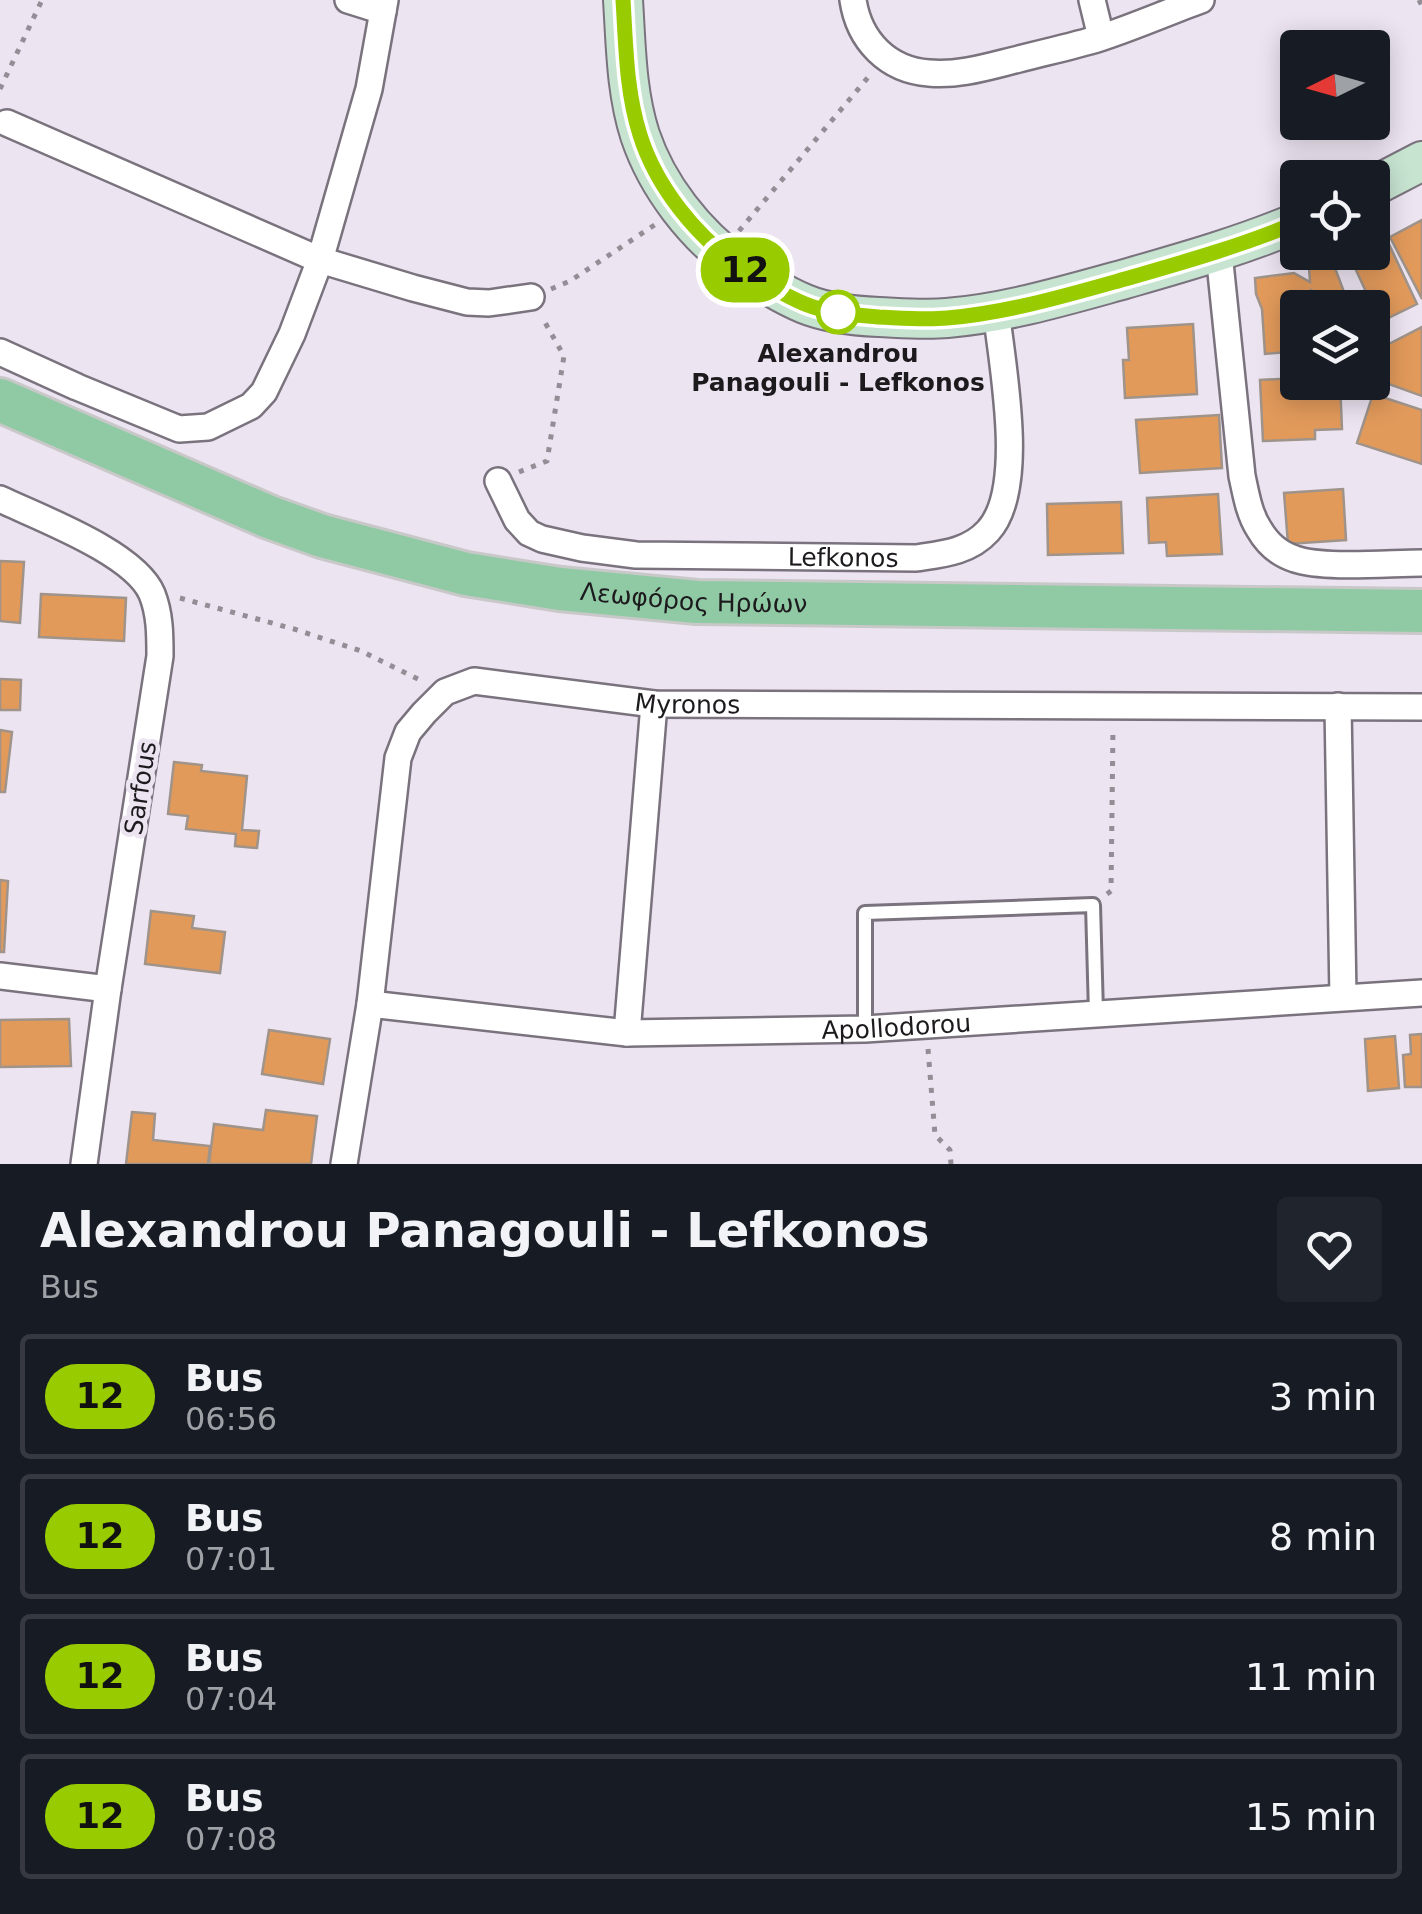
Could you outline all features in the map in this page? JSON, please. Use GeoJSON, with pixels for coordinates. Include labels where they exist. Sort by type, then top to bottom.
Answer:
{"type":"FeatureCollection","features":[{"type":"Feature","properties":{"kind":"main road","name":"Λεωφόρος Ηρώων"},"geometry":{"type":"LineString","coordinates":[[0,400],[305,530],[466,574],[560,590],[698,602],[1422,611]]}},
{"type":"Feature","properties":{"kind":"street"},"geometry":{"type":"LineString","coordinates":[[0,352],[180,428],[208,427],[250,406],[264,392],[292,334],[320,260],[369,89],[384,5],[348,0]]}},
{"type":"Feature","properties":{"kind":"street"},"geometry":{"type":"LineString","coordinates":[[623,0],[628,92],[641,139],[664,184],[690,222],[720,253],[764,283],[807,305],[855,316],[948,318],[1082,290],[1218,252],[1280,229]]}},
{"type":"Feature","properties":{"kind":"street"},"geometry":{"type":"LineString","coordinates":[[853,0],[861,30],[872,46],[905,68],[927,73],[955,73],[990,66],[1101,38],[1201,0]]}},
{"type":"Feature","properties":{"kind":"street"},"geometry":{"type":"LineString","coordinates":[[1092,0],[1101,38]]}},
{"type":"Feature","properties":{"kind":"street"},"geometry":{"type":"LineString","coordinates":[[7,123],[320,260],[468,302],[531,297]]}},
{"type":"Feature","properties":{"kind":"street"},"geometry":{"type":"LineString","coordinates":[[1390,177],[1422,160]]}},
{"type":"Feature","properties":{"kind":"street"},"geometry":{"type":"LineString","coordinates":[[1218,252],[1242,476],[1257,528],[1272,546],[1304,561],[1422,563]]}},
{"type":"Feature","properties":{"kind":"street","name":"Lefkonos"},"geometry":{"type":"LineString","coordinates":[[498,481],[529,533],[582,548],[636,556],[916,558],[967,548],[987,532],[1001,512],[1007,486],[1010,450],[996,310]]}},
{"type":"Feature","properties":{"kind":"street"},"geometry":{"type":"LineString","coordinates":[[0,499],[127,563],[151,590]]}},
{"type":"Feature","properties":{"kind":"street","name":"Sarfous"},"geometry":{"type":"LineString","coordinates":[[84,1164],[160,656],[160,620],[151,590]]}},
{"type":"Feature","properties":{"kind":"street","name":"Myronos"},"geometry":{"type":"LineString","coordinates":[[445,692],[474,681],[654,704],[1422,707]]}},
{"type":"Feature","properties":{"kind":"street"},"geometry":{"type":"LineString","coordinates":[[344,1164],[370,1004],[398,758],[408,732],[445,692]]}},
{"type":"Feature","properties":{"kind":"street"},"geometry":{"type":"LineString","coordinates":[[628,1033],[654,704]]}},
{"type":"Feature","properties":{"kind":"street"},"geometry":{"type":"LineString","coordinates":[[1338,706],[1344,997]]}},
{"type":"Feature","properties":{"kind":"street"},"geometry":{"type":"LineString","coordinates":[[0,976],[108,988]]}},
{"type":"Feature","properties":{"kind":"street","name":"Apollodorou"},"geometry":{"type":"LineString","coordinates":[[370,1004],[628,1033],[865,1029],[1422,993]]}},
{"type":"Feature","properties":{"kind":"lane"},"geometry":{"type":"LineString","coordinates":[[865,1029],[865,913],[1093,906],[1096,1013]]}},
{"type":"Feature","properties":{"kind":"path"},"geometry":{"type":"LineString","coordinates":[[0,88],[42,0]]}},
{"type":"Feature","properties":{"kind":"path"},"geometry":{"type":"LineString","coordinates":[[720,253],[885,58]]}},
{"type":"Feature","properties":{"kind":"path"},"geometry":{"type":"LineString","coordinates":[[498,481],[547,460],[564,356],[531,297],[570,280],[680,208]]}},
{"type":"Feature","properties":{"kind":"path"},"geometry":{"type":"LineString","coordinates":[[151,590],[294,629],[361,652],[445,692]]}},
{"type":"Feature","properties":{"kind":"path"},"geometry":{"type":"LineString","coordinates":[[1093,906],[1111,890],[1113,706]]}},
{"type":"Feature","properties":{"kind":"path"},"geometry":{"type":"LineString","coordinates":[[926,1025],[935,1135],[950,1150],[951,1164]]}},
{"type":"Feature","properties":{"kind":"building"},"geometry":{"type":"Polygon","coordinates":[[[1422,220],[1422,299],[1390,237],[1422,220]]]}},
{"type":"Feature","properties":{"kind":"building"},"geometry":{"type":"Polygon","coordinates":[[[1390,246],[1417,304],[1390,317],[1390,290],[1365,290],[1356,270],[1390,270],[1390,246]]]}},
{"type":"Feature","properties":{"kind":"building"},"geometry":{"type":"Polygon","coordinates":[[[1309,270],[1336,270],[1343,290],[1280,290],[1280,353],[1265,354],[1255,278],[1294,273],[1310,282],[1309,270]]]}},
{"type":"Feature","properties":{"kind":"building"},"geometry":{"type":"Polygon","coordinates":[[[1193,324],[1197,394],[1125,398],[1123,360],[1129,360],[1127,328],[1193,324]]]}},
{"type":"Feature","properties":{"kind":"building"},"geometry":{"type":"Polygon","coordinates":[[[1422,327],[1422,396],[1390,384],[1390,343],[1422,327]]]}},
{"type":"Feature","properties":{"kind":"building"},"geometry":{"type":"Polygon","coordinates":[[[1280,379],[1280,400],[1341,400],[1342,429],[1315,430],[1315,439],[1263,441],[1260,380],[1280,379]]]}},
{"type":"Feature","properties":{"kind":"building"},"geometry":{"type":"Polygon","coordinates":[[[1371,400],[1390,400],[1422,410],[1422,464],[1357,443],[1371,400]]]}},
{"type":"Feature","properties":{"kind":"building"},"geometry":{"type":"Polygon","coordinates":[[[1219,415],[1222,468],[1140,473],[1136,420],[1219,415]]]}},
{"type":"Feature","properties":{"kind":"building"},"geometry":{"type":"Polygon","coordinates":[[[1343,489],[1346,540],[1288,544],[1284,493],[1343,489]]]}},
{"type":"Feature","properties":{"kind":"building"},"geometry":{"type":"Polygon","coordinates":[[[1218,494],[1222,554],[1167,556],[1166,542],[1149,543],[1147,498],[1218,494]]]}},
{"type":"Feature","properties":{"kind":"building"},"geometry":{"type":"Polygon","coordinates":[[[1121,502],[1123,553],[1048,555],[1047,504],[1121,502]]]}},
{"type":"Feature","properties":{"kind":"building"},"geometry":{"type":"Polygon","coordinates":[[[0,561],[24,562],[20,623],[0,621],[0,561]]]}},
{"type":"Feature","properties":{"kind":"building"},"geometry":{"type":"Polygon","coordinates":[[[41,594],[126,598],[124,641],[39,637],[41,594]]]}},
{"type":"Feature","properties":{"kind":"building"},"geometry":{"type":"Polygon","coordinates":[[[0,679],[21,680],[20,710],[0,710],[0,679]]]}},
{"type":"Feature","properties":{"kind":"building"},"geometry":{"type":"Polygon","coordinates":[[[0,730],[12,732],[5,792],[0,792],[0,730]]]}},
{"type":"Feature","properties":{"kind":"building"},"geometry":{"type":"Polygon","coordinates":[[[174,762],[202,765],[201,771],[247,776],[242,830],[259,831],[257,848],[235,846],[236,834],[186,829],[188,816],[168,814],[174,762]]]}},
{"type":"Feature","properties":{"kind":"building"},"geometry":{"type":"Polygon","coordinates":[[[0,880],[8,881],[4,952],[0,952],[0,880]]]}},
{"type":"Feature","properties":{"kind":"building"},"geometry":{"type":"Polygon","coordinates":[[[151,911],[194,916],[192,928],[225,932],[220,973],[145,964],[151,911]]]}},
{"type":"Feature","properties":{"kind":"building"},"geometry":{"type":"Polygon","coordinates":[[[69,1019],[71,1066],[0,1067],[0,1020],[69,1019]]]}},
{"type":"Feature","properties":{"kind":"building"},"geometry":{"type":"Polygon","coordinates":[[[269,1030],[330,1039],[323,1084],[262,1074],[269,1030]]]}},
{"type":"Feature","properties":{"kind":"building"},"geometry":{"type":"Polygon","coordinates":[[[1422,1034],[1422,1087],[1405,1087],[1403,1055],[1411,1054],[1410,1035],[1422,1034]]]}},
{"type":"Feature","properties":{"kind":"building"},"geometry":{"type":"Polygon","coordinates":[[[1395,1036],[1399,1088],[1368,1091],[1365,1039],[1395,1036]]]}},
{"type":"Feature","properties":{"kind":"building"},"geometry":{"type":"Polygon","coordinates":[[[266,1110],[317,1116],[311,1164],[209,1164],[214,1124],[263,1130],[266,1110]]]}},
{"type":"Feature","properties":{"kind":"building"},"geometry":{"type":"Polygon","coordinates":[[[132,1112],[155,1114],[153,1140],[210,1146],[208,1164],[126,1164],[132,1112]]]}},
{"type":"Feature","properties":{"kind":"bus line","name":"12"},"geometry":{"type":"LineString","coordinates":[[623,0],[628,92],[641,139],[664,184],[690,222],[720,253],[764,283],[807,305],[855,316],[948,318],[1082,290],[1218,252],[1280,229]]}},
{"type":"Feature","properties":{"kind":"place","name":"Alexandrou Panagouli - Lefkonos"},"geometry":{"type":"Point","coordinates":[838,312]}}]}
